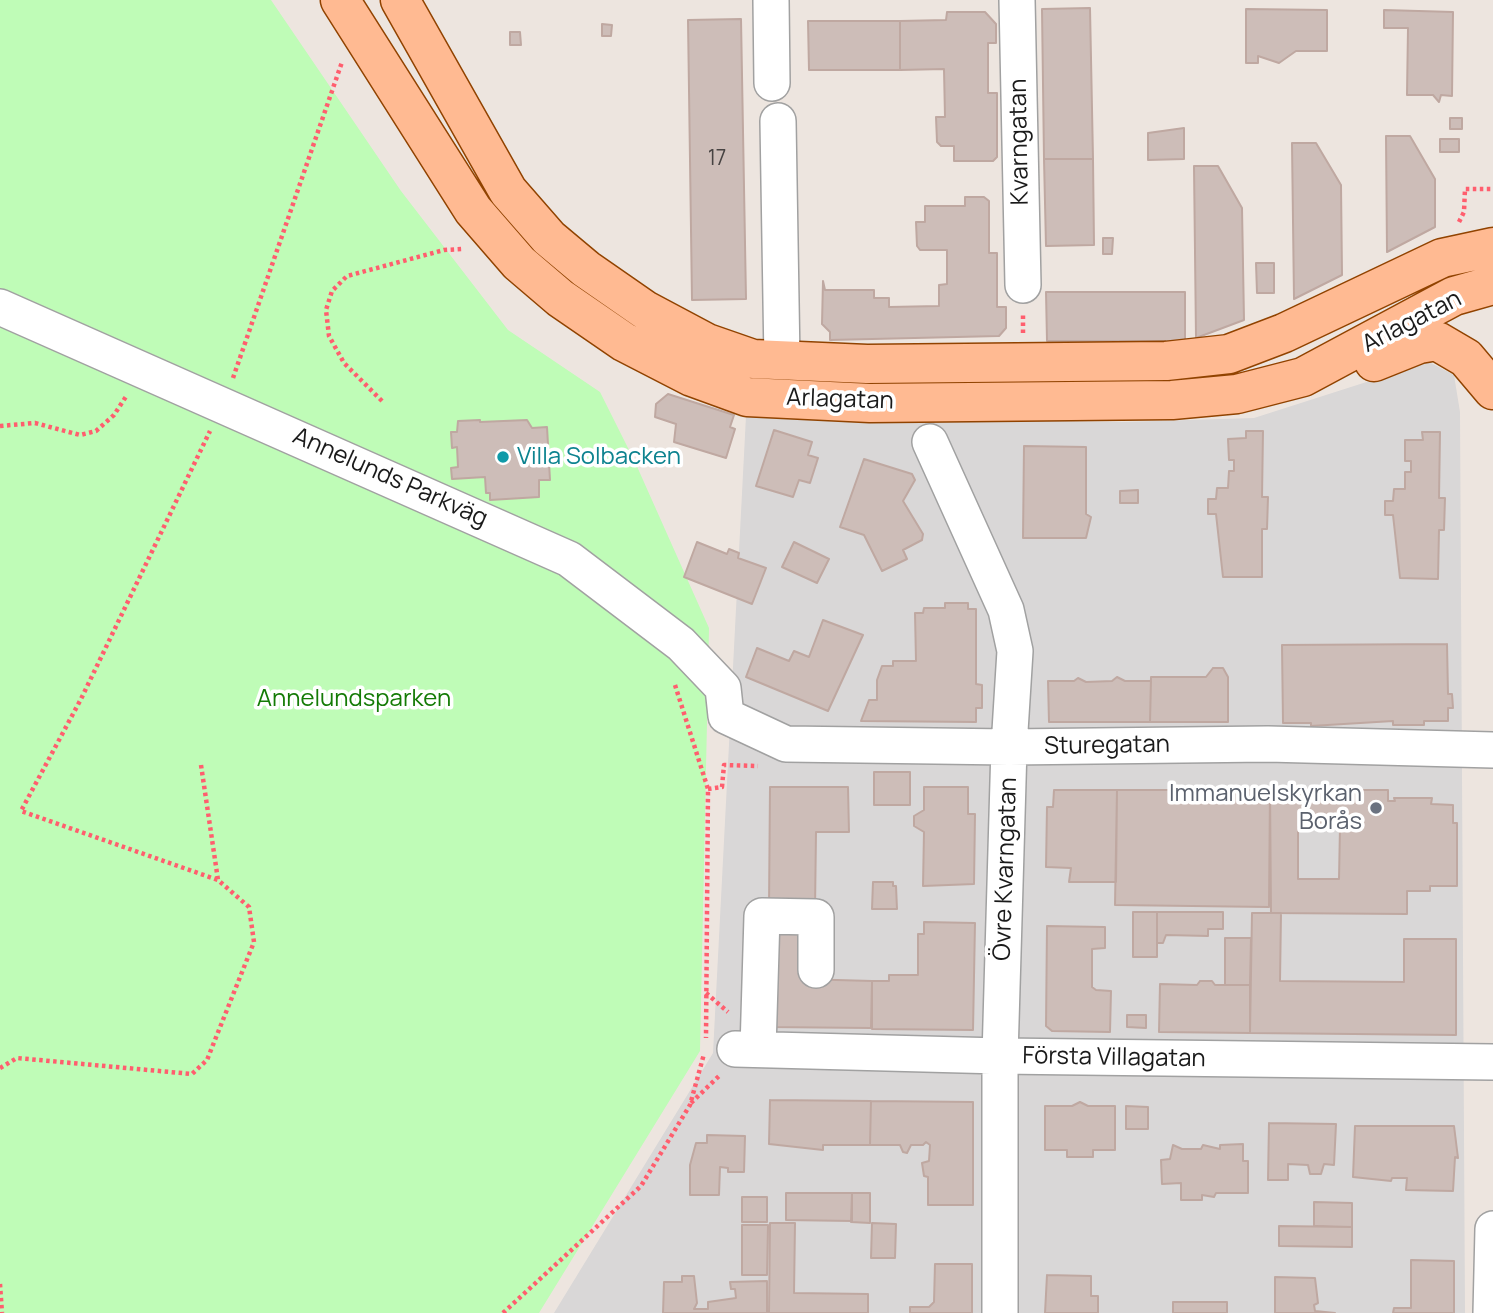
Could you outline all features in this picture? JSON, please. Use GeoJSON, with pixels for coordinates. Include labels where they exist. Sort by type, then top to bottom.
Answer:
{"type":"FeatureCollection","features":[{"type":"Feature","properties":{"kind":"main road","name":"Arlagatan"},"geometry":{"type":"LineString","coordinates":[[400,0],[508,191],[548,238],[586,269],[645,310],[707,343],[753,359],[867,364],[1166,361],[1229,354],[1284,333],[1442,258],[1493,247]]}},
{"type":"Feature","properties":{"kind":"main road"},"geometry":{"type":"LineString","coordinates":[[432,0],[471,97],[483,148]]}},
{"type":"Feature","properties":{"kind":"main road","name":"Arlagatan"},"geometry":{"type":"LineString","coordinates":[[346,4],[473,209],[506,248],[560,298],[624,342],[692,377],[747,397],[870,403],[1172,400],[1237,394],[1303,377],[1454,296],[1493,285]]}},
{"type":"Feature","properties":{"kind":"main road"},"geometry":{"type":"LineString","coordinates":[[1318,370],[1353,371],[1419,344],[1437,341],[1466,358],[1493,390]]}},
{"type":"Feature","properties":{"kind":"street"},"geometry":{"type":"LineString","coordinates":[[771,0],[772,83]]}},
{"type":"Feature","properties":{"kind":"street","name":"Kvarngatan"},"geometry":{"type":"LineString","coordinates":[[1017,0],[1023,285]]}},
{"type":"Feature","properties":{"kind":"street"},"geometry":{"type":"LineString","coordinates":[[778,121],[782,361]]}},
{"type":"Feature","properties":{"kind":"street","name":"Annelunds Parkväg"},"geometry":{"type":"LineString","coordinates":[[0,307],[569,559],[681,644],[723,688],[726,716]]}},
{"type":"Feature","properties":{"kind":"street","name":"Övre Kvarngatan"},"geometry":{"type":"LineString","coordinates":[[930,442],[1006,610],[1015,651],[1009,747],[1000,1056],[1000,1313]]}},
{"type":"Feature","properties":{"kind":"street","name":"Sturegatan"},"geometry":{"type":"LineString","coordinates":[[726,716],[786,744],[1009,747],[1268,744],[1493,751]]}},
{"type":"Feature","properties":{"kind":"street"},"geometry":{"type":"LineString","coordinates":[[746,1049],[762,916],[816,918],[816,970]]}},
{"type":"Feature","properties":{"kind":"street","name":"Första Villagatan"},"geometry":{"type":"LineString","coordinates":[[746,1049],[1000,1056],[1493,1062]]}},
{"type":"Feature","properties":{"kind":"street"},"geometry":{"type":"LineString","coordinates":[[1491,1313],[1493,1229]]}},
{"type":"Feature","properties":{"kind":"path"},"geometry":{"type":"LineString","coordinates":[[0,1068],[17,1058],[192,1074],[206,1060],[254,942],[249,907],[218,880],[21,811],[81,699],[185,478],[224,404],[346,51]]}},
{"type":"Feature","properties":{"kind":"path"},"geometry":{"type":"LineString","coordinates":[[382,401],[344,363],[329,336],[326,310],[332,291],[347,276],[444,250],[506,248]]}},
{"type":"Feature","properties":{"kind":"path"},"geometry":{"type":"LineString","coordinates":[[0,426],[35,423],[80,435],[96,431],[114,415],[142,369]]}},
{"type":"Feature","properties":{"kind":"path"},"geometry":{"type":"LineString","coordinates":[[668,674],[675,685],[708,789],[706,1048],[691,1104]]}},
{"type":"Feature","properties":{"kind":"path"},"geometry":{"type":"LineString","coordinates":[[201,765],[218,880]]}},
{"type":"Feature","properties":{"kind":"path"},"geometry":{"type":"LineString","coordinates":[[708,789],[722,787],[724,765],[769,766]]}},
{"type":"Feature","properties":{"kind":"path"},"geometry":{"type":"LineString","coordinates":[[503,1313],[641,1186],[691,1104],[746,1049]]}},
{"type":"Feature","properties":{"kind":"path"},"geometry":{"type":"LineString","coordinates":[[0,1283],[2,1313]]}},
{"type":"Feature","properties":{"kind":"shaded area"},"geometry":{"type":"Polygon","coordinates":[[[1429,362],[1454,375],[1460,412],[1465,1313],[554,1313],[713,1053],[746,416],[1124,422],[1254,418],[1429,362]]]}},
{"type":"Feature","properties":{"kind":"green space","name":"Annelundsparken"},"geometry":{"type":"Polygon","coordinates":[[[0,0],[271,0],[401,191],[508,330],[600,392],[635,462],[709,628],[700,1051],[539,1313],[0,1313],[0,0]]]}},
{"type":"Feature","properties":{"kind":"building"},"geometry":{"type":"Polygon","coordinates":[[[1090,8],[1093,159],[1044,159],[1042,9],[1090,8]]]}},
{"type":"Feature","properties":{"kind":"building"},"geometry":{"type":"Polygon","coordinates":[[[1246,9],[1327,10],[1327,51],[1296,51],[1279,63],[1258,56],[1258,63],[1246,63],[1246,9]]]}},
{"type":"Feature","properties":{"kind":"building"},"geometry":{"type":"Polygon","coordinates":[[[1384,10],[1453,12],[1452,96],[1441,95],[1439,102],[1433,95],[1407,95],[1408,28],[1384,28],[1384,10]]]}},
{"type":"Feature","properties":{"kind":"building"},"geometry":{"type":"Polygon","coordinates":[[[947,12],[985,12],[996,24],[996,43],[988,43],[988,93],[997,93],[997,157],[993,161],[954,161],[954,146],[941,146],[937,142],[936,117],[945,117],[944,69],[900,70],[900,21],[946,20],[947,12]]]}},
{"type":"Feature","properties":{"kind":"building"},"geometry":{"type":"Polygon","coordinates":[[[741,19],[746,299],[692,300],[688,20],[741,19]]]}},
{"type":"Feature","properties":{"kind":"building"},"geometry":{"type":"Polygon","coordinates":[[[808,21],[900,21],[900,70],[809,70],[808,21]]]}},
{"type":"Feature","properties":{"kind":"building"},"geometry":{"type":"Polygon","coordinates":[[[602,24],[612,25],[611,36],[602,36],[602,24]]]}},
{"type":"Feature","properties":{"kind":"building"},"geometry":{"type":"Polygon","coordinates":[[[510,32],[520,32],[521,45],[510,45],[510,32]]]}},
{"type":"Feature","properties":{"kind":"building"},"geometry":{"type":"Polygon","coordinates":[[[1450,118],[1462,118],[1462,129],[1450,129],[1450,118]]]}},
{"type":"Feature","properties":{"kind":"building"},"geometry":{"type":"Polygon","coordinates":[[[1184,128],[1184,159],[1148,160],[1148,133],[1184,128]]]}},
{"type":"Feature","properties":{"kind":"building"},"geometry":{"type":"Polygon","coordinates":[[[1386,136],[1410,136],[1435,179],[1435,227],[1387,252],[1386,136]]]}},
{"type":"Feature","properties":{"kind":"building"},"geometry":{"type":"Polygon","coordinates":[[[1440,139],[1459,139],[1459,152],[1440,152],[1440,139]]]}},
{"type":"Feature","properties":{"kind":"building"},"geometry":{"type":"Polygon","coordinates":[[[1292,143],[1316,143],[1341,185],[1342,275],[1294,299],[1292,143]]]}},
{"type":"Feature","properties":{"kind":"building"},"geometry":{"type":"Polygon","coordinates":[[[1044,159],[1093,159],[1094,245],[1046,246],[1044,159]]]}},
{"type":"Feature","properties":{"kind":"building"},"geometry":{"type":"Polygon","coordinates":[[[1194,166],[1218,166],[1242,208],[1244,320],[1196,338],[1194,166]]]}},
{"type":"Feature","properties":{"kind":"building"},"geometry":{"type":"Polygon","coordinates":[[[965,197],[984,197],[989,201],[989,253],[997,253],[997,307],[1006,307],[1006,328],[999,336],[830,340],[830,332],[822,324],[823,281],[825,290],[874,290],[874,298],[889,298],[889,307],[939,306],[939,285],[947,284],[947,250],[920,250],[917,246],[916,222],[925,222],[925,206],[965,206],[965,197]]]}},
{"type":"Feature","properties":{"kind":"building"},"geometry":{"type":"Polygon","coordinates":[[[1103,238],[1113,238],[1112,254],[1103,254],[1103,238]]]}},
{"type":"Feature","properties":{"kind":"building"},"geometry":{"type":"Polygon","coordinates":[[[1256,263],[1274,263],[1274,293],[1257,293],[1256,263]]]}},
{"type":"Feature","properties":{"kind":"building"},"geometry":{"type":"Polygon","coordinates":[[[1046,292],[1185,292],[1185,341],[1047,341],[1046,292]]]}},
{"type":"Feature","properties":{"kind":"building"},"geometry":{"type":"Polygon","coordinates":[[[668,394],[734,415],[730,427],[735,429],[726,458],[674,442],[676,424],[655,417],[656,404],[668,394]]]}},
{"type":"Feature","properties":{"kind":"building","name":"Villa Solbacken"},"geometry":{"type":"Polygon","coordinates":[[[527,420],[532,428],[547,427],[550,480],[539,480],[539,497],[490,500],[490,493],[486,493],[485,477],[452,479],[451,468],[458,467],[457,447],[452,448],[451,432],[457,432],[458,421],[527,420]]]}},
{"type":"Feature","properties":{"kind":"building"},"geometry":{"type":"Polygon","coordinates":[[[774,430],[812,442],[808,455],[818,458],[810,483],[799,480],[793,497],[756,486],[774,430]]]}},
{"type":"Feature","properties":{"kind":"building"},"geometry":{"type":"Polygon","coordinates":[[[1246,431],[1263,431],[1262,497],[1268,497],[1267,529],[1262,529],[1262,577],[1223,577],[1216,514],[1208,514],[1208,499],[1216,499],[1217,488],[1228,488],[1229,471],[1234,471],[1234,460],[1229,460],[1228,439],[1246,438],[1246,431]]]}},
{"type":"Feature","properties":{"kind":"building"},"geometry":{"type":"Polygon","coordinates":[[[1422,432],[1440,432],[1439,498],[1445,498],[1444,530],[1439,530],[1438,579],[1400,578],[1393,515],[1385,515],[1385,501],[1393,501],[1394,489],[1405,489],[1405,472],[1411,472],[1411,461],[1405,461],[1405,440],[1423,440],[1422,432]]]}},
{"type":"Feature","properties":{"kind":"building"},"geometry":{"type":"Polygon","coordinates":[[[1024,446],[1086,447],[1086,514],[1091,517],[1086,538],[1023,538],[1024,446]]]}},
{"type":"Feature","properties":{"kind":"building"},"geometry":{"type":"Polygon","coordinates":[[[864,459],[912,474],[915,480],[903,501],[923,534],[922,540],[903,550],[907,559],[882,571],[864,535],[840,527],[864,459]]]}},
{"type":"Feature","properties":{"kind":"building"},"geometry":{"type":"Polygon","coordinates":[[[1138,490],[1138,503],[1120,503],[1120,491],[1138,490]]]}},
{"type":"Feature","properties":{"kind":"building"},"geometry":{"type":"Polygon","coordinates":[[[697,542],[727,554],[729,549],[739,553],[738,558],[766,568],[752,604],[684,577],[697,542]]]}},
{"type":"Feature","properties":{"kind":"building"},"geometry":{"type":"Polygon","coordinates":[[[794,542],[829,559],[817,583],[782,567],[794,542]]]}},
{"type":"Feature","properties":{"kind":"building"},"geometry":{"type":"Polygon","coordinates":[[[945,603],[968,603],[968,609],[976,609],[976,684],[982,685],[982,708],[976,708],[976,722],[861,721],[869,700],[877,700],[877,680],[882,666],[893,666],[893,661],[916,661],[915,613],[923,613],[924,608],[945,608],[945,603]]]}},
{"type":"Feature","properties":{"kind":"building"},"geometry":{"type":"Polygon","coordinates":[[[823,620],[863,635],[828,711],[746,677],[757,648],[789,661],[794,651],[809,657],[823,620]]]}},
{"type":"Feature","properties":{"kind":"building"},"geometry":{"type":"Polygon","coordinates":[[[1447,644],[1448,694],[1452,694],[1453,708],[1448,708],[1448,721],[1424,721],[1424,725],[1393,725],[1393,721],[1311,726],[1311,723],[1283,723],[1282,645],[1447,644]]]}},
{"type":"Feature","properties":{"kind":"building"},"geometry":{"type":"Polygon","coordinates":[[[1213,668],[1223,668],[1228,677],[1228,722],[1150,722],[1151,677],[1206,677],[1213,668]]]}},
{"type":"Feature","properties":{"kind":"building"},"geometry":{"type":"Polygon","coordinates":[[[1117,677],[1125,681],[1151,681],[1150,722],[1049,722],[1048,681],[1074,681],[1078,678],[1086,682],[1112,681],[1117,677]]]}},
{"type":"Feature","properties":{"kind":"building"},"geometry":{"type":"Polygon","coordinates":[[[874,772],[910,772],[910,805],[874,805],[874,772]]]}},
{"type":"Feature","properties":{"kind":"building"},"geometry":{"type":"Polygon","coordinates":[[[770,787],[848,787],[849,832],[816,832],[815,909],[769,908],[770,787]]]}},
{"type":"Feature","properties":{"kind":"building"},"geometry":{"type":"Polygon","coordinates":[[[924,787],[968,787],[968,814],[975,814],[974,884],[923,886],[924,832],[914,826],[914,816],[924,810],[924,787]]]}},
{"type":"Feature","properties":{"kind":"building"},"geometry":{"type":"Polygon","coordinates":[[[1334,789],[1334,795],[1342,795],[1342,790],[1388,790],[1388,801],[1395,801],[1394,798],[1432,798],[1431,804],[1453,805],[1453,823],[1457,823],[1457,886],[1430,886],[1430,891],[1407,891],[1407,914],[1271,913],[1270,790],[1334,789]],[[1298,827],[1298,879],[1339,879],[1340,827],[1298,827]]]}},
{"type":"Feature","properties":{"kind":"building"},"geometry":{"type":"Polygon","coordinates":[[[1054,790],[1117,790],[1116,882],[1069,882],[1071,868],[1046,867],[1047,807],[1053,807],[1054,790]]]}},
{"type":"Feature","properties":{"kind":"building"},"geometry":{"type":"Polygon","coordinates":[[[1117,790],[1270,790],[1269,907],[1115,905],[1117,790]]]}},
{"type":"Feature","properties":{"kind":"building"},"geometry":{"type":"Polygon","coordinates":[[[873,882],[893,882],[893,886],[896,886],[897,909],[872,909],[873,882]]]}},
{"type":"Feature","properties":{"kind":"building"},"geometry":{"type":"Polygon","coordinates":[[[1133,912],[1157,912],[1157,957],[1133,957],[1133,912]]]}},
{"type":"Feature","properties":{"kind":"building"},"geometry":{"type":"Polygon","coordinates":[[[1157,912],[1223,912],[1223,929],[1208,929],[1208,936],[1166,935],[1163,943],[1157,943],[1157,912]]]}},
{"type":"Feature","properties":{"kind":"building"},"geometry":{"type":"Polygon","coordinates":[[[1252,913],[1281,913],[1280,981],[1404,982],[1404,939],[1456,939],[1456,1035],[1250,1033],[1252,913]]]}},
{"type":"Feature","properties":{"kind":"building"},"geometry":{"type":"Polygon","coordinates":[[[924,922],[975,923],[973,1030],[872,1029],[872,981],[889,981],[889,975],[918,975],[918,934],[924,934],[924,922]]]}},
{"type":"Feature","properties":{"kind":"building"},"geometry":{"type":"Polygon","coordinates":[[[778,923],[801,927],[801,979],[872,981],[871,1028],[768,1027],[778,923]]]}},
{"type":"Feature","properties":{"kind":"building"},"geometry":{"type":"Polygon","coordinates":[[[1047,926],[1105,927],[1105,948],[1092,949],[1092,987],[1096,990],[1111,991],[1110,1032],[1052,1031],[1046,1026],[1047,926]]]}},
{"type":"Feature","properties":{"kind":"building"},"geometry":{"type":"Polygon","coordinates":[[[1225,938],[1251,938],[1250,985],[1225,985],[1225,938]]]}},
{"type":"Feature","properties":{"kind":"building"},"geometry":{"type":"Polygon","coordinates":[[[1200,981],[1212,981],[1215,985],[1250,985],[1250,1033],[1159,1032],[1160,984],[1197,985],[1200,981]]]}},
{"type":"Feature","properties":{"kind":"building"},"geometry":{"type":"Polygon","coordinates":[[[1127,1015],[1146,1015],[1146,1028],[1127,1027],[1127,1015]]]}},
{"type":"Feature","properties":{"kind":"building"},"geometry":{"type":"Polygon","coordinates":[[[770,1100],[871,1101],[870,1145],[823,1145],[823,1150],[769,1144],[770,1100]]]}},
{"type":"Feature","properties":{"kind":"building"},"geometry":{"type":"Polygon","coordinates":[[[871,1101],[973,1102],[973,1205],[928,1205],[928,1177],[924,1176],[922,1163],[929,1161],[930,1145],[926,1142],[923,1145],[911,1145],[907,1153],[903,1152],[900,1145],[870,1145],[871,1101]]]}},
{"type":"Feature","properties":{"kind":"building"},"geometry":{"type":"Polygon","coordinates":[[[1080,1102],[1088,1106],[1115,1106],[1115,1150],[1093,1150],[1093,1157],[1067,1157],[1067,1150],[1045,1150],[1045,1106],[1072,1106],[1080,1102]]]}},
{"type":"Feature","properties":{"kind":"building"},"geometry":{"type":"Polygon","coordinates":[[[1126,1106],[1148,1107],[1148,1129],[1126,1129],[1126,1106]]]}},
{"type":"Feature","properties":{"kind":"building"},"geometry":{"type":"Polygon","coordinates":[[[1269,1123],[1336,1124],[1334,1165],[1324,1164],[1321,1174],[1310,1174],[1308,1165],[1288,1164],[1288,1180],[1268,1180],[1269,1123]]]}},
{"type":"Feature","properties":{"kind":"building"},"geometry":{"type":"Polygon","coordinates":[[[1355,1126],[1454,1126],[1458,1158],[1455,1157],[1453,1191],[1406,1190],[1407,1178],[1392,1178],[1391,1181],[1353,1177],[1355,1126]]]}},
{"type":"Feature","properties":{"kind":"building"},"geometry":{"type":"Polygon","coordinates":[[[707,1135],[745,1136],[744,1172],[728,1172],[728,1168],[720,1167],[719,1195],[690,1195],[690,1165],[696,1143],[707,1143],[707,1135]]]}},
{"type":"Feature","properties":{"kind":"building"},"geometry":{"type":"Polygon","coordinates":[[[1243,1144],[1243,1161],[1248,1161],[1248,1193],[1216,1193],[1214,1197],[1202,1195],[1202,1200],[1181,1200],[1181,1183],[1162,1184],[1161,1160],[1170,1159],[1173,1145],[1182,1149],[1201,1149],[1203,1145],[1220,1149],[1220,1145],[1243,1144]]]}},
{"type":"Feature","properties":{"kind":"building"},"geometry":{"type":"Polygon","coordinates":[[[786,1193],[852,1193],[852,1221],[786,1220],[786,1193]]]}},
{"type":"Feature","properties":{"kind":"building"},"geometry":{"type":"Polygon","coordinates":[[[852,1193],[870,1193],[870,1223],[851,1222],[852,1193]]]}},
{"type":"Feature","properties":{"kind":"building"},"geometry":{"type":"Polygon","coordinates":[[[742,1197],[767,1197],[767,1222],[742,1222],[742,1197]]]}},
{"type":"Feature","properties":{"kind":"building"},"geometry":{"type":"Polygon","coordinates":[[[1314,1202],[1352,1203],[1352,1227],[1314,1226],[1314,1202]]]}},
{"type":"Feature","properties":{"kind":"building"},"geometry":{"type":"Polygon","coordinates":[[[770,1223],[795,1223],[794,1293],[868,1294],[868,1313],[769,1313],[770,1223]]]}},
{"type":"Feature","properties":{"kind":"building"},"geometry":{"type":"Polygon","coordinates":[[[872,1223],[896,1224],[895,1258],[871,1258],[872,1223]]]}},
{"type":"Feature","properties":{"kind":"building"},"geometry":{"type":"Polygon","coordinates":[[[742,1225],[768,1225],[767,1275],[742,1275],[742,1225]]]}},
{"type":"Feature","properties":{"kind":"building"},"geometry":{"type":"Polygon","coordinates":[[[1279,1226],[1352,1227],[1352,1247],[1279,1246],[1279,1226]]]}},
{"type":"Feature","properties":{"kind":"building"},"geometry":{"type":"Polygon","coordinates":[[[1411,1260],[1454,1261],[1454,1313],[1393,1313],[1394,1308],[1411,1308],[1411,1260]]]}},
{"type":"Feature","properties":{"kind":"building"},"geometry":{"type":"Polygon","coordinates":[[[935,1264],[972,1264],[972,1313],[910,1313],[910,1307],[929,1307],[934,1302],[935,1264]]]}},
{"type":"Feature","properties":{"kind":"building"},"geometry":{"type":"Polygon","coordinates":[[[1047,1275],[1091,1276],[1091,1296],[1098,1296],[1098,1313],[1045,1313],[1047,1275]]]}},
{"type":"Feature","properties":{"kind":"building"},"geometry":{"type":"Polygon","coordinates":[[[682,1276],[694,1276],[697,1303],[694,1309],[708,1309],[708,1302],[736,1298],[735,1289],[731,1289],[730,1282],[767,1281],[767,1313],[663,1313],[664,1282],[682,1282],[682,1276]]]}},
{"type":"Feature","properties":{"kind":"building"},"geometry":{"type":"Polygon","coordinates":[[[1275,1277],[1315,1278],[1318,1303],[1314,1305],[1315,1311],[1335,1313],[1275,1313],[1275,1277]]]}},
{"type":"Feature","properties":{"kind":"building"},"geometry":{"type":"Polygon","coordinates":[[[1173,1302],[1227,1302],[1227,1313],[1173,1313],[1173,1302]]]}},
{"type":"Feature","properties":{"kind":"place","name":"Villa Solbacken"},"geometry":{"type":"Point","coordinates":[503,457]}},
{"type":"Feature","properties":{"kind":"place","name":"Immanuelskyrkan Borås"},"geometry":{"type":"Point","coordinates":[1376,808]}}]}
